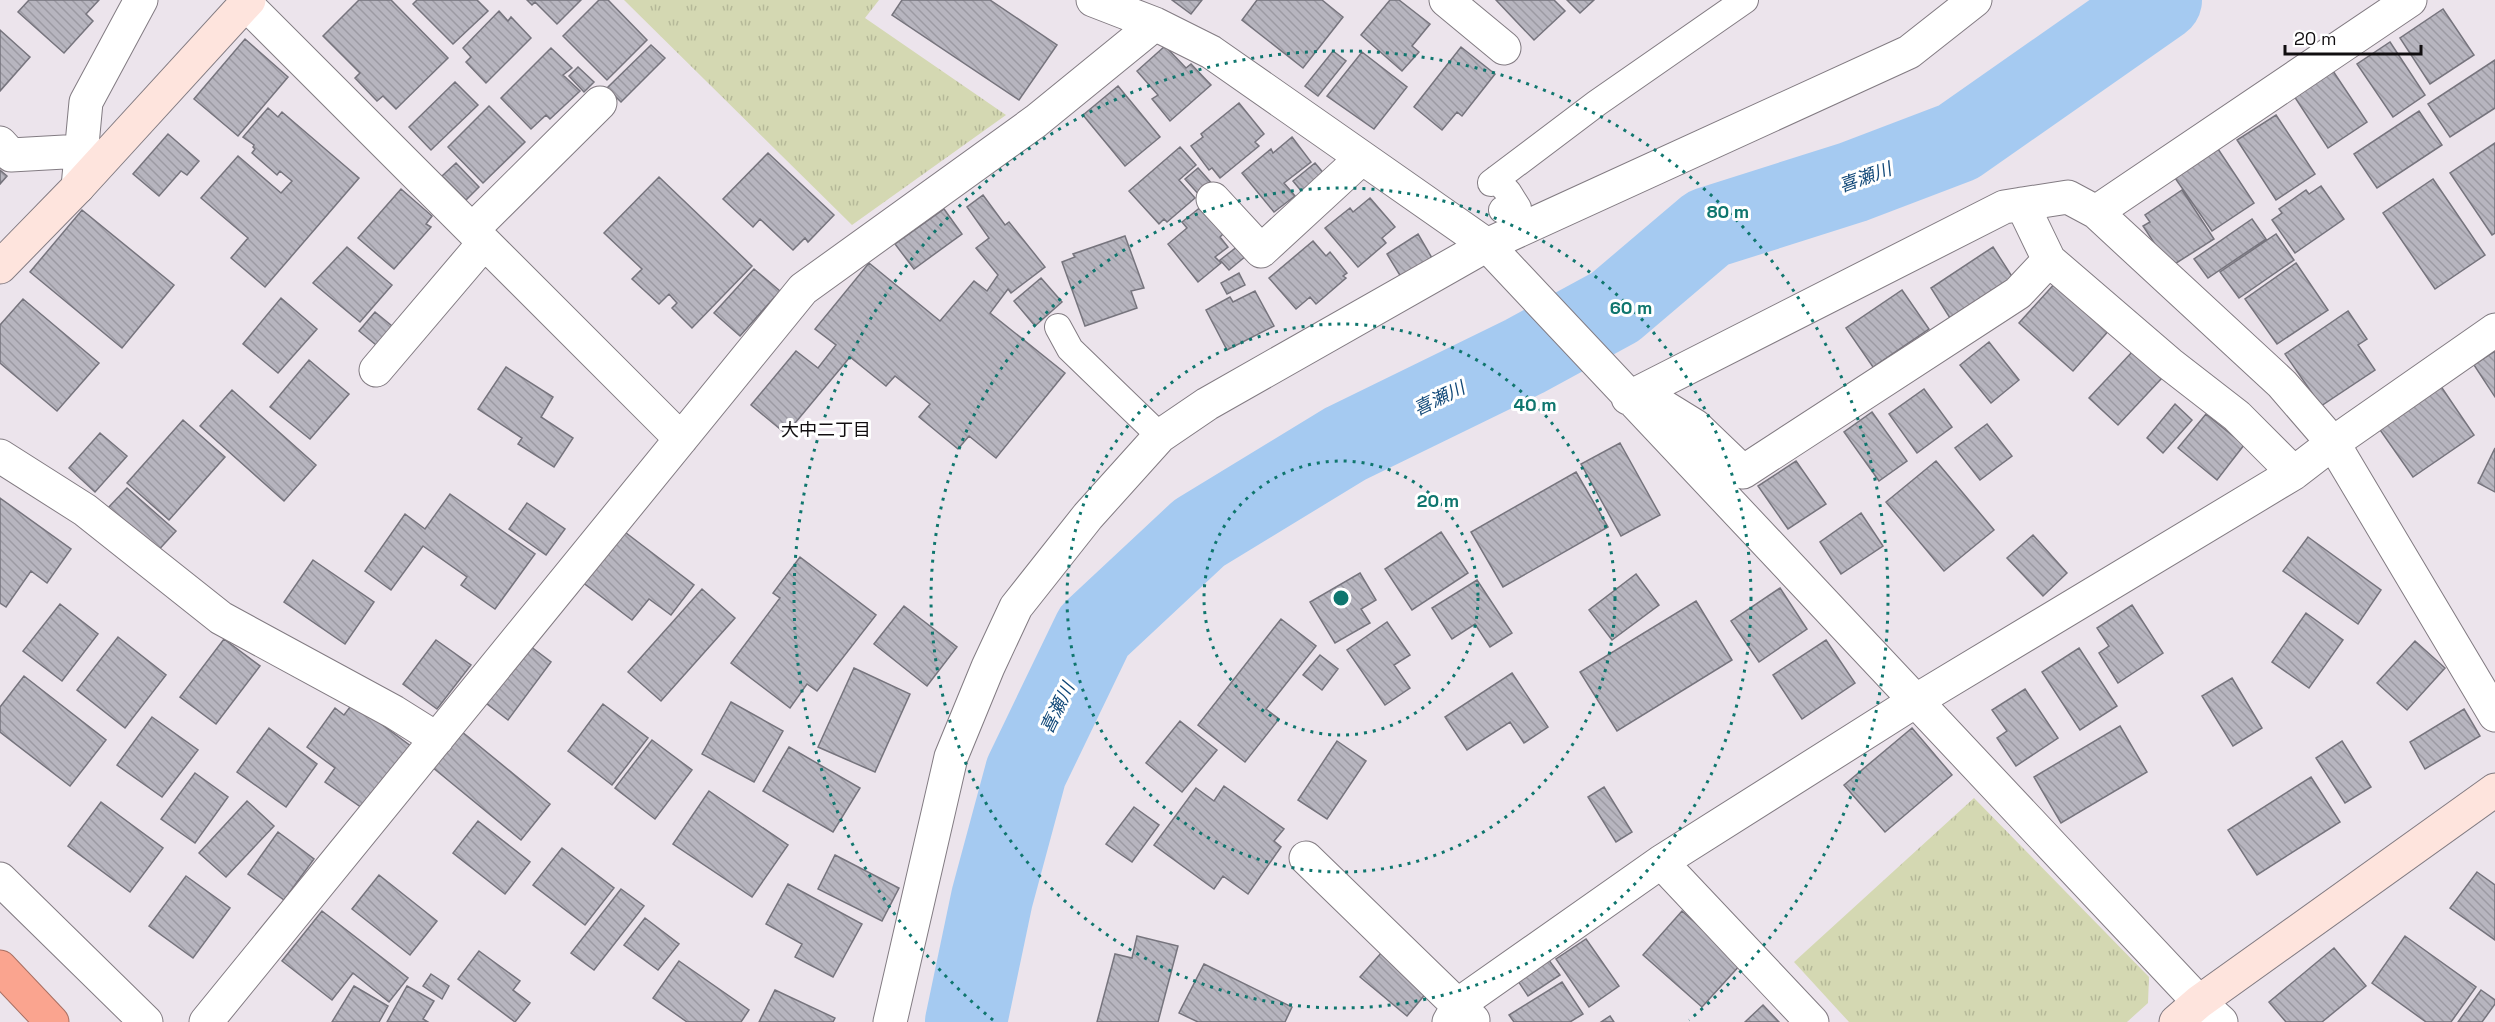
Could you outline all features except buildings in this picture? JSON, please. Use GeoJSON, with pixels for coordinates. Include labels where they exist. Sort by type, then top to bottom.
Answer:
{"type":"FeatureCollection","features":[{"type":"Feature","properties":{"kind":"highway"},"geometry":{"type":"LineString","coordinates":[[0,967],[52,1022]]}},
{"type":"Feature","properties":{"kind":"street"},"geometry":{"type":"LineString","coordinates":[[78,188],[86,102],[141,0]]}},
{"type":"Feature","properties":{"kind":"street"},"geometry":{"type":"LineString","coordinates":[[1093,0],[1155,24],[1211,52],[1362,158],[1497,209],[1634,395],[1917,700],[2199,1015],[2495,790]]}},
{"type":"Feature","properties":{"kind":"street"},"geometry":{"type":"LineString","coordinates":[[1446,0],[1504,48]]}},
{"type":"Feature","properties":{"kind":"street"},"geometry":{"type":"LineString","coordinates":[[890,1022],[951,757],[988,667],[1016,607],[1088,516],[1160,436],[1497,209],[1909,52],[1975,0]]}},
{"type":"Feature","properties":{"kind":"street"},"geometry":{"type":"LineString","coordinates":[[2096,212],[2410,0]]}},
{"type":"Feature","properties":{"kind":"street"},"geometry":{"type":"LineString","coordinates":[[0,267],[78,188],[247,2],[681,439]]}},
{"type":"Feature","properties":{"kind":"street"},"geometry":{"type":"LineString","coordinates":[[219,1018],[437,739],[803,289],[1036,121],[1155,24]]}},
{"type":"Feature","properties":{"kind":"street"},"geometry":{"type":"LineString","coordinates":[[376,370],[478,236],[600,103]]}},
{"type":"Feature","properties":{"kind":"street"},"geometry":{"type":"LineString","coordinates":[[0,143],[11,155],[82,151]]}},
{"type":"Feature","properties":{"kind":"street"},"geometry":{"type":"LineString","coordinates":[[1213,199],[1261,251],[1362,158]]}},
{"type":"Feature","properties":{"kind":"street"},"geometry":{"type":"LineString","coordinates":[[1634,395],[2004,207],[2068,196],[2096,212],[2283,384],[2333,443],[2495,715]]}},
{"type":"Feature","properties":{"kind":"street"},"geometry":{"type":"LineString","coordinates":[[2022,204],[2049,260],[2170,364],[2237,416],[2294,474]]}},
{"type":"Feature","properties":{"kind":"street"},"geometry":{"type":"LineString","coordinates":[[1634,395],[1695,426],[1743,472],[2018,293],[2049,260]]}},
{"type":"Feature","properties":{"kind":"street"},"geometry":{"type":"LineString","coordinates":[[1306,858],[1461,1016],[1661,862],[1917,700],[2294,474],[2333,443],[2495,330]]}},
{"type":"Feature","properties":{"kind":"street"},"geometry":{"type":"LineString","coordinates":[[0,456],[85,510],[221,618],[394,712],[437,739]]}},
{"type":"Feature","properties":{"kind":"street"},"geometry":{"type":"LineString","coordinates":[[1661,862],[1812,1022]]}},
{"type":"Feature","properties":{"kind":"street"},"geometry":{"type":"LineString","coordinates":[[0,879],[146,1022]]}},
{"type":"Feature","properties":{"kind":"lane"},"geometry":{"type":"LineString","coordinates":[[1497,209],[1597,103],[1745,0]]}},
{"type":"Feature","properties":{"kind":"lane"},"geometry":{"type":"LineString","coordinates":[[1058,327],[1070,349],[1160,436]]}},
{"type":"Feature","properties":{"kind":"green space"},"geometry":{"type":"Polygon","coordinates":[[[624,0],[879,0],[865,18],[1006,115],[852,225],[624,0]]]}},
{"type":"Feature","properties":{"kind":"green space"},"geometry":{"type":"Polygon","coordinates":[[[1974,798],[2149,977],[2148,1003],[2127,1022],[1849,1022],[1794,962],[1974,798]]]}},
{"type":"Feature","properties":{"kind":"waterway","name":"喜瀬川"},"geometry":{"type":"LineString","coordinates":[[966,1022],[992,898],[1026,772],[1094,631],[1199,533],[1345,444],[1525,356],[1615,307],[1708,228],[1853,182],[1958,142],[2161,0]]}},
{"type":"Feature","properties":{"kind":"district","name":"大中二丁目"},"geometry":{"type":"Point","coordinates":[826,429]}}]}
